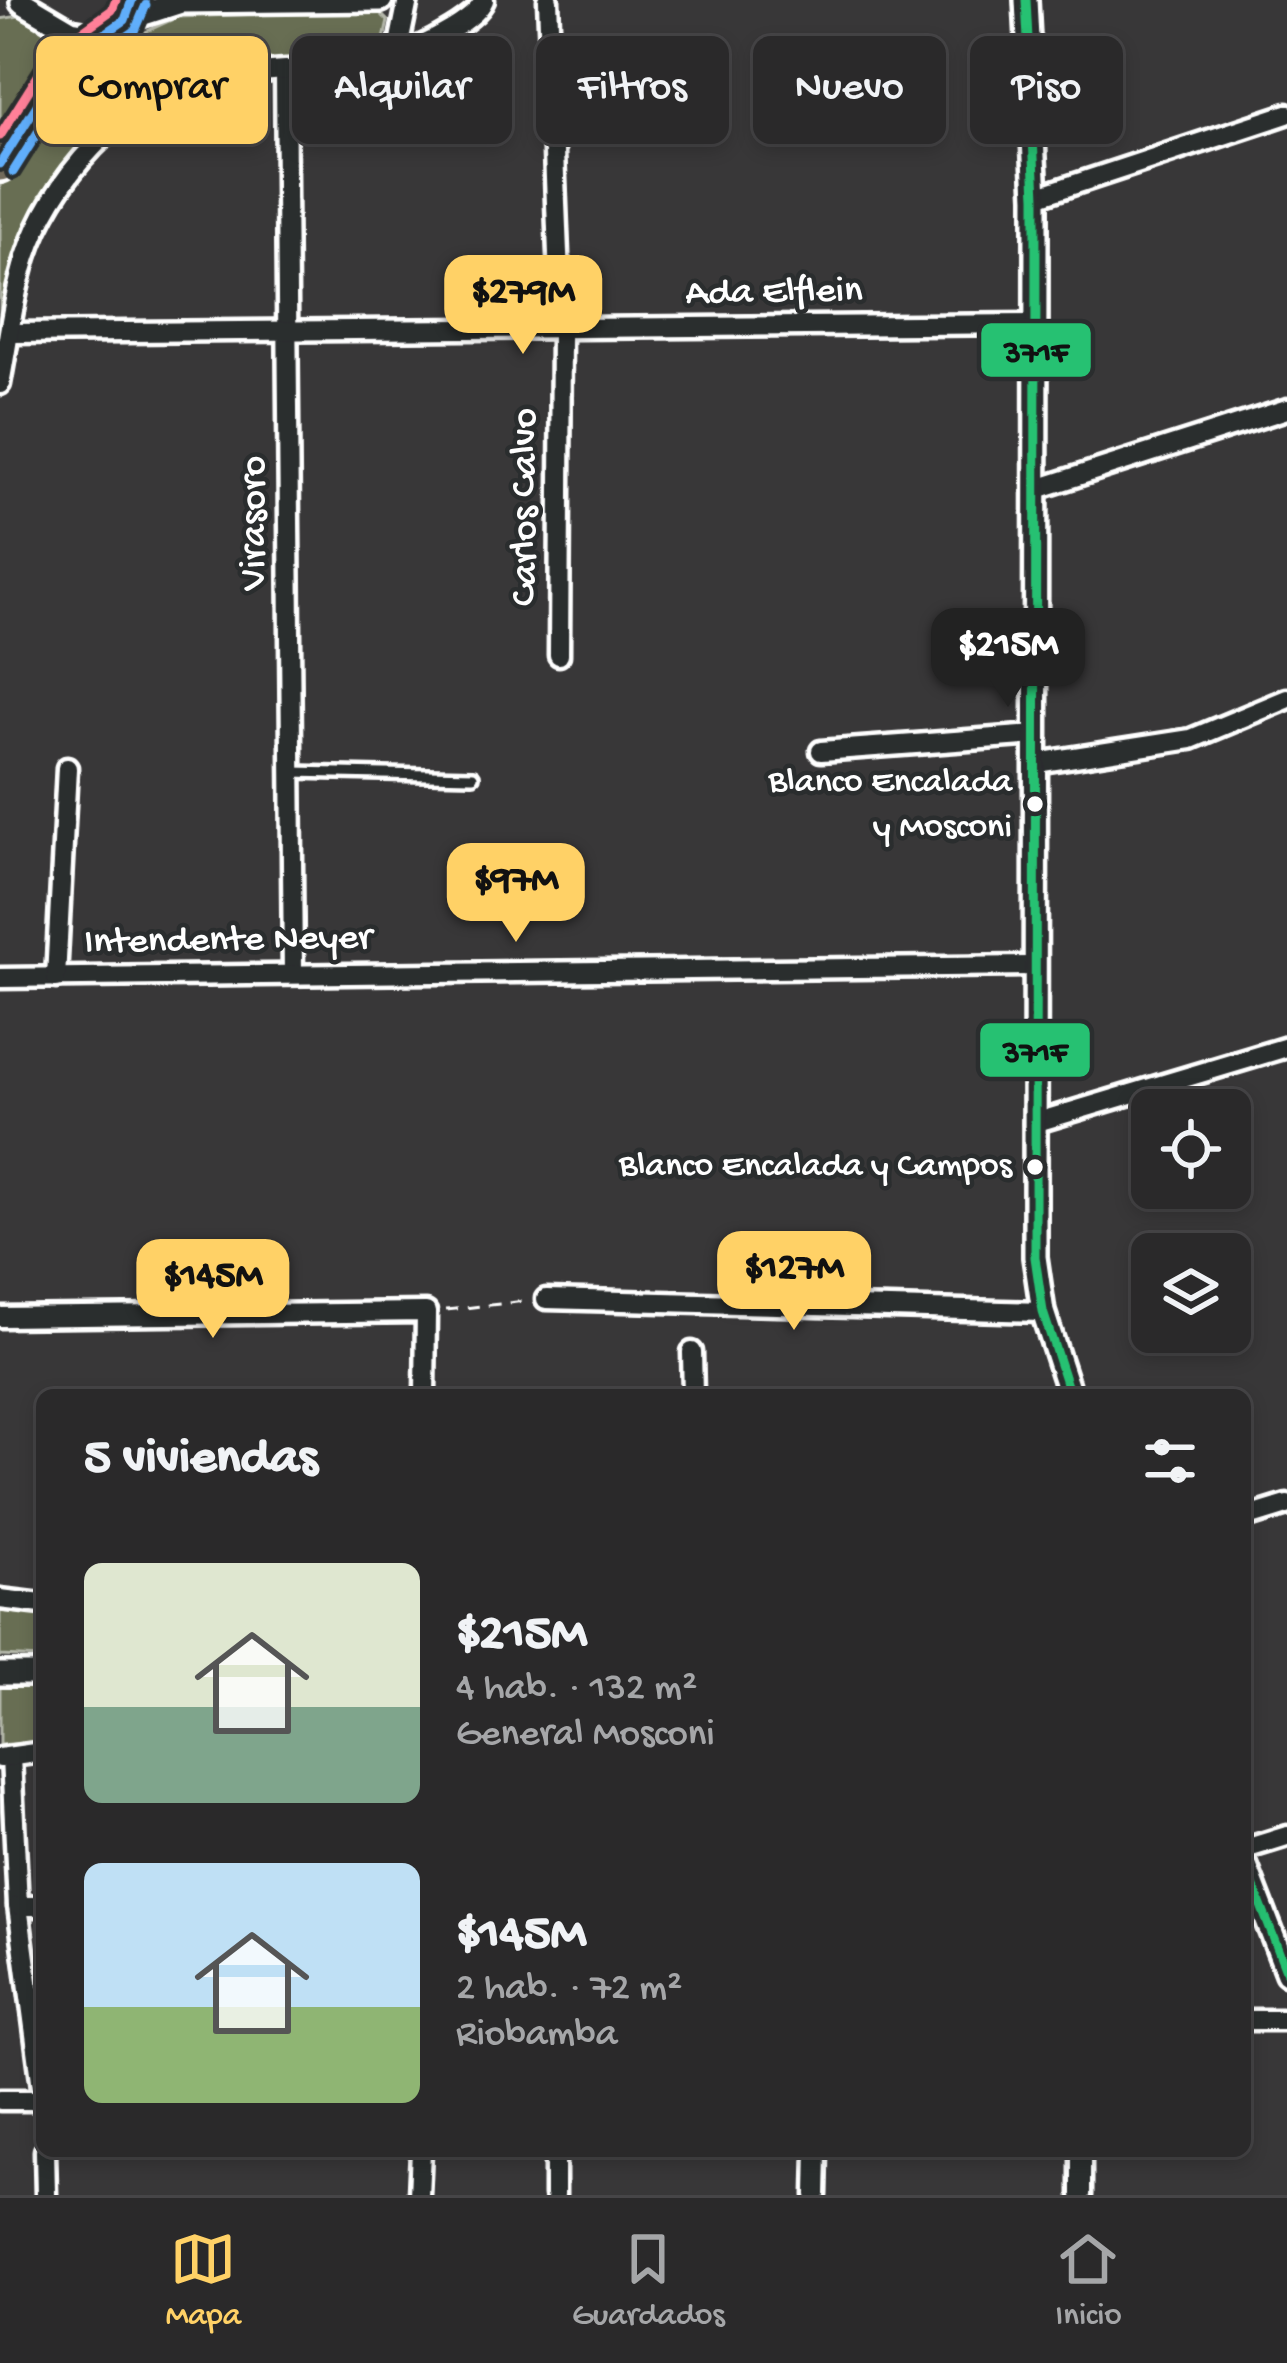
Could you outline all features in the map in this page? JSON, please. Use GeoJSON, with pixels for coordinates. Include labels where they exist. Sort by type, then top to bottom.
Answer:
{"type":"FeatureCollection","features":[{"type":"Feature","properties":{"kind":"highway"},"geometry":{"type":"LineString","coordinates":[[0,164],[64,62],[120,19]]}},
{"type":"Feature","properties":{"kind":"street"},"geometry":{"type":"LineString","coordinates":[[15,2],[71,31],[178,1],[380,0]]}},
{"type":"Feature","properties":{"kind":"street"},"geometry":{"type":"LineString","coordinates":[[401,36],[408,0]]}},
{"type":"Feature","properties":{"kind":"street"},"geometry":{"type":"LineString","coordinates":[[436,36],[472,16],[484,0]]}},
{"type":"Feature","properties":{"kind":"street","name":"Carlos Calvo"},"geometry":{"type":"LineString","coordinates":[[548,0],[561,329],[559,656]]}},
{"type":"Feature","properties":{"kind":"street"},"geometry":{"type":"LineString","coordinates":[[1026,0],[1036,197],[1035,1257],[1043,1312],[1068,1389]]}},
{"type":"Feature","properties":{"kind":"street","name":"Virasoro"},"geometry":{"type":"LineString","coordinates":[[285,70],[292,974]]}},
{"type":"Feature","properties":{"kind":"street"},"geometry":{"type":"LineString","coordinates":[[0,384],[27,252],[54,195],[86,154],[126,119],[200,81],[292,70]]}},
{"type":"Feature","properties":{"kind":"street"},"geometry":{"type":"LineString","coordinates":[[1036,197],[1287,114]]}},
{"type":"Feature","properties":{"kind":"street","name":"Ada Elflein"},"geometry":{"type":"LineString","coordinates":[[10,333],[1035,324]]}},
{"type":"Feature","properties":{"kind":"street"},"geometry":{"type":"LineString","coordinates":[[1036,490],[1287,409]]}},
{"type":"Feature","properties":{"kind":"street"},"geometry":{"type":"LineString","coordinates":[[1036,763],[1191,739],[1287,698]]}},
{"type":"Feature","properties":{"kind":"street"},"geometry":{"type":"LineString","coordinates":[[821,751],[1036,735]]}},
{"type":"Feature","properties":{"kind":"street"},"geometry":{"type":"LineString","coordinates":[[56,978],[67,768]]}},
{"type":"Feature","properties":{"kind":"street","name":"Intendente Neyer"},"geometry":{"type":"LineString","coordinates":[[0,978],[1032,966]]}},
{"type":"Feature","properties":{"kind":"street"},"geometry":{"type":"LineString","coordinates":[[1034,1124],[1287,1047]]}},
{"type":"Feature","properties":{"kind":"street"},"geometry":{"type":"LineString","coordinates":[[546,1299],[1043,1312]]}},
{"type":"Feature","properties":{"kind":"street"},"geometry":{"type":"LineString","coordinates":[[0,1316],[426,1312],[425,1389]]}},
{"type":"Feature","properties":{"kind":"street"},"geometry":{"type":"LineString","coordinates":[[692,1352],[692,1389]]}},
{"type":"Feature","properties":{"kind":"street"},"geometry":{"type":"LineString","coordinates":[[1251,1516],[1287,1505]]}},
{"type":"Feature","properties":{"kind":"street"},"geometry":{"type":"LineString","coordinates":[[0,1599],[36,1603]]}},
{"type":"Feature","properties":{"kind":"street"},"geometry":{"type":"LineString","coordinates":[[0,1674],[36,1674]]}},
{"type":"Feature","properties":{"kind":"street"},"geometry":{"type":"LineString","coordinates":[[36,1753],[6,1758],[18,1906],[36,2042]]}},
{"type":"Feature","properties":{"kind":"street"},"geometry":{"type":"LineString","coordinates":[[1251,1847],[1287,1837]]}},
{"type":"Feature","properties":{"kind":"street"},"geometry":{"type":"LineString","coordinates":[[1251,1880],[1287,1973]]}},
{"type":"Feature","properties":{"kind":"street"},"geometry":{"type":"LineString","coordinates":[[18,1906],[36,1906]]}},
{"type":"Feature","properties":{"kind":"street"},"geometry":{"type":"LineString","coordinates":[[0,1930],[21,1928]]}},
{"type":"Feature","properties":{"kind":"street"},"geometry":{"type":"LineString","coordinates":[[1251,2020],[1287,2020]]}},
{"type":"Feature","properties":{"kind":"street"},"geometry":{"type":"LineString","coordinates":[[0,2100],[36,2099]]}},
{"type":"Feature","properties":{"kind":"street"},"geometry":{"type":"LineString","coordinates":[[45,2157],[46,2195]]}},
{"type":"Feature","properties":{"kind":"street"},"geometry":{"type":"LineString","coordinates":[[419,2195],[421,2157]]}},
{"type":"Feature","properties":{"kind":"street"},"geometry":{"type":"LineString","coordinates":[[555,2157],[555,2195]]}},
{"type":"Feature","properties":{"kind":"street"},"geometry":{"type":"LineString","coordinates":[[816,2195],[817,2157]]}},
{"type":"Feature","properties":{"kind":"street"},"geometry":{"type":"LineString","coordinates":[[1081,2157],[1081,2195]]}},
{"type":"Feature","properties":{"kind":"lane"},"geometry":{"type":"LineString","coordinates":[[291,772],[473,776]]}},
{"type":"Feature","properties":{"kind":"path"},"geometry":{"type":"LineString","coordinates":[[426,1312],[546,1299]]}},
{"type":"Feature","properties":{"kind":"green space"},"geometry":{"type":"Polygon","coordinates":[[[377,10],[388,21],[385,36],[292,36],[292,60],[268,62],[268,36],[136,36],[178,17],[377,10]]]}},
{"type":"Feature","properties":{"kind":"green space"},"geometry":{"type":"Polygon","coordinates":[[[32,14],[66,36],[36,36],[36,78],[0,148],[0,19],[32,14]]]}},
{"type":"Feature","properties":{"kind":"green space"},"geometry":{"type":"Polygon","coordinates":[[[36,126],[36,144],[83,144],[30,221],[0,330],[0,180],[36,126]]]}},
{"type":"Feature","properties":{"kind":"green space"},"geometry":{"type":"Polygon","coordinates":[[[0,1607],[36,1614],[36,1658],[0,1656],[0,1607]]]}},
{"type":"Feature","properties":{"kind":"green space"},"geometry":{"type":"Polygon","coordinates":[[[0,1686],[36,1686],[36,1742],[0,1745],[0,1686]]]}},
{"type":"Feature","properties":{"kind":"transit line"},"geometry":{"type":"LineString","coordinates":[[0,136],[53,52],[112,10],[116,0]]}},
{"type":"Feature","properties":{"kind":"transit line"},"geometry":{"type":"LineString","coordinates":[[0,164],[64,62],[125,20],[132,0]]}},
{"type":"Feature","properties":{"kind":"transit line","name":"371F"},"geometry":{"type":"LineString","coordinates":[[1026,0],[1036,197],[1035,1257],[1043,1312],[1068,1389]]}},
{"type":"Feature","properties":{"kind":"transit line"},"geometry":{"type":"LineString","coordinates":[[13,172],[75,73],[135,31],[146,5]]}},
{"type":"Feature","properties":{"kind":"transit line","name":"371F"},"geometry":{"type":"LineString","coordinates":[[1251,1880],[1287,1973]]}},
{"type":"Feature","properties":{"kind":"place","name":"Blanco Encalada y Mosconi"},"geometry":{"type":"Point","coordinates":[1035,804]}},
{"type":"Feature","properties":{"kind":"place","name":"Blanco Encalada y Campos"},"geometry":{"type":"Point","coordinates":[1035,1167]}}]}
